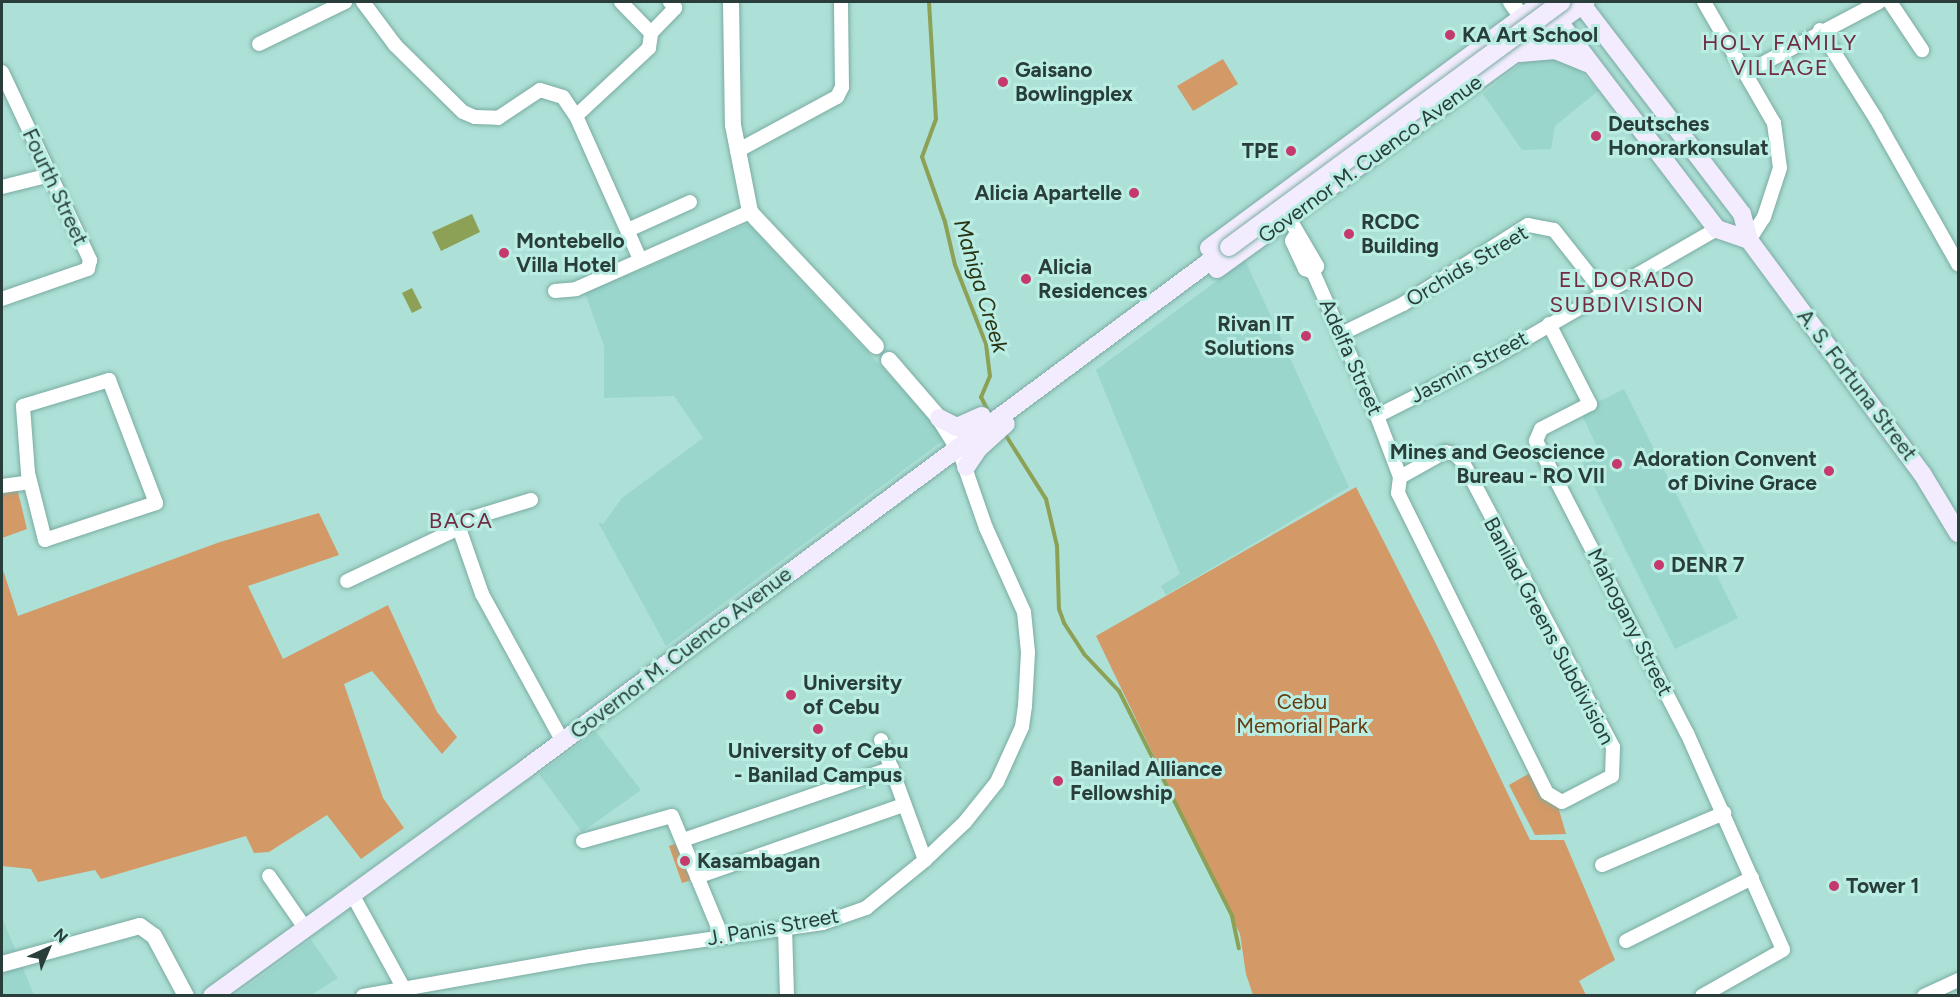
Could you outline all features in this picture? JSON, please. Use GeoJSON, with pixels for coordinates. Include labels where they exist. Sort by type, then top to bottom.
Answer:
{"type":"FeatureCollection","features":[{"type":"Feature","properties":{"kind":"main road","name":"Governor M. Cuenco Avenue"},"geometry":{"type":"LineString","coordinates":[[1147,308],[1210,247],[1543,2]]}},
{"type":"Feature","properties":{"kind":"main road"},"geometry":{"type":"LineString","coordinates":[[1543,2],[1717,229],[1749,240]]}},
{"type":"Feature","properties":{"kind":"main road","name":"Governor M. Cuenco Avenue"},"geometry":{"type":"LineString","coordinates":[[212,996],[563,742],[1022,398],[1561,2]]}},
{"type":"Feature","properties":{"kind":"main road","name":"Governor M. Cuenco Avenue"},"geometry":{"type":"LineString","coordinates":[[1147,308],[1293,226],[1399,138],[1559,22],[1583,2]]}},
{"type":"Feature","properties":{"kind":"main road","name":"A. S. Fortuna Street"},"geometry":{"type":"LineString","coordinates":[[1583,2],[1742,214],[1749,240],[1923,475],[1959,533]]}},
{"type":"Feature","properties":{"kind":"main road"},"geometry":{"type":"LineString","coordinates":[[1511,56],[1555,50],[1594,68]]}},
{"type":"Feature","properties":{"kind":"main road"},"geometry":{"type":"LineString","coordinates":[[1419,94],[1431,99],[1433,114]]}},
{"type":"Feature","properties":{"kind":"main road"},"geometry":{"type":"LineString","coordinates":[[1385,119],[1399,138]]}},
{"type":"Feature","properties":{"kind":"main road"},"geometry":{"type":"LineString","coordinates":[[1022,398],[1088,351]]}},
{"type":"Feature","properties":{"kind":"main road"},"geometry":{"type":"LineString","coordinates":[[939,418],[957,427],[983,428],[966,467]]}},
{"type":"Feature","properties":{"kind":"street"},"geometry":{"type":"LineString","coordinates":[[259,44],[345,2]]}},
{"type":"Feature","properties":{"kind":"street"},"geometry":{"type":"LineString","coordinates":[[363,2],[395,45],[463,111],[475,117],[498,118],[540,90],[563,97],[576,116],[640,259]]}},
{"type":"Feature","properties":{"kind":"street"},"geometry":{"type":"LineString","coordinates":[[621,2],[651,33]]}},
{"type":"Feature","properties":{"kind":"street"},"geometry":{"type":"LineString","coordinates":[[576,116],[647,52],[651,33],[675,8],[670,2]]}},
{"type":"Feature","properties":{"kind":"street"},"geometry":{"type":"LineString","coordinates":[[731,2],[736,151],[750,212],[876,346]]}},
{"type":"Feature","properties":{"kind":"street"},"geometry":{"type":"LineString","coordinates":[[736,151],[837,97],[843,64],[841,2]]}},
{"type":"Feature","properties":{"kind":"street"},"geometry":{"type":"LineString","coordinates":[[1510,2],[1537,38]]}},
{"type":"Feature","properties":{"kind":"street"},"geometry":{"type":"LineString","coordinates":[[1745,72],[1820,30],[1879,2]]}},
{"type":"Feature","properties":{"kind":"street"},"geometry":{"type":"LineString","coordinates":[[1890,2],[1922,50]]}},
{"type":"Feature","properties":{"kind":"street"},"geometry":{"type":"LineString","coordinates":[[1707,3],[1774,123],[1780,168],[1764,217],[1749,240]]}},
{"type":"Feature","properties":{"kind":"street"},"geometry":{"type":"LineString","coordinates":[[1820,30],[1876,119],[1959,264]]}},
{"type":"Feature","properties":{"kind":"street","name":"Fourth Street"},"geometry":{"type":"LineString","coordinates":[[2,72],[90,260],[88,269],[2,299]]}},
{"type":"Feature","properties":{"kind":"street"},"geometry":{"type":"LineString","coordinates":[[2,187],[50,175]]}},
{"type":"Feature","properties":{"kind":"street"},"geometry":{"type":"LineString","coordinates":[[628,230],[690,202]]}},
{"type":"Feature","properties":{"kind":"street"},"geometry":{"type":"LineString","coordinates":[[555,291],[576,289],[750,212]]}},
{"type":"Feature","properties":{"kind":"street","name":"Orchids Street"},"geometry":{"type":"LineString","coordinates":[[1341,334],[1403,304],[1528,225],[1554,230],[1603,292]]}},
{"type":"Feature","properties":{"kind":"street","name":"Adelfa Street"},"geometry":{"type":"LineString","coordinates":[[1293,226],[1292,241],[1305,269],[1313,272],[1377,416],[1400,477]]}},
{"type":"Feature","properties":{"kind":"street","name":"Jasmin Street"},"geometry":{"type":"LineString","coordinates":[[1377,416],[1496,356],[1603,292],[1717,229]]}},
{"type":"Feature","properties":{"kind":"street","name":"Mahogany Street"},"geometry":{"type":"LineString","coordinates":[[1549,324],[1590,404],[1541,429],[1536,441],[1687,733],[1783,950],[1702,996]]}},
{"type":"Feature","properties":{"kind":"street"},"geometry":{"type":"LineString","coordinates":[[889,360],[939,418],[957,447]]}},
{"type":"Feature","properties":{"kind":"street"},"geometry":{"type":"LineString","coordinates":[[109,380],[156,503],[45,540],[30,482],[23,406],[109,380]]}},
{"type":"Feature","properties":{"kind":"street","name":"J. Panis Street"},"geometry":{"type":"LineString","coordinates":[[363,996],[403,987],[823,923],[866,908],[925,860],[965,822],[997,782],[1022,727],[1025,705],[1028,652],[1024,612],[986,528],[957,447]]}},
{"type":"Feature","properties":{"kind":"street","name":"Banilad Greens Subdivision"},"geometry":{"type":"LineString","coordinates":[[1445,452],[1455,454],[1462,461],[1613,747],[1612,776],[1562,802],[1546,793],[1398,494],[1400,477],[1445,452]]}},
{"type":"Feature","properties":{"kind":"street"},"geometry":{"type":"LineString","coordinates":[[2,486],[30,482]]}},
{"type":"Feature","properties":{"kind":"street"},"geometry":{"type":"LineString","coordinates":[[531,500],[459,522],[459,528],[482,594],[563,742]]}},
{"type":"Feature","properties":{"kind":"street"},"geometry":{"type":"LineString","coordinates":[[347,581],[459,528]]}},
{"type":"Feature","properties":{"kind":"street"},"geometry":{"type":"LineString","coordinates":[[881,740],[925,860]]}},
{"type":"Feature","properties":{"kind":"street"},"geometry":{"type":"LineString","coordinates":[[683,840],[892,768]]}},
{"type":"Feature","properties":{"kind":"street"},"geometry":{"type":"LineString","coordinates":[[697,877],[904,805]]}},
{"type":"Feature","properties":{"kind":"street"},"geometry":{"type":"LineString","coordinates":[[1602,865],[1724,813]]}},
{"type":"Feature","properties":{"kind":"street"},"geometry":{"type":"LineString","coordinates":[[584,841],[672,816],[713,909],[722,937]]}},
{"type":"Feature","properties":{"kind":"street"},"geometry":{"type":"LineString","coordinates":[[269,876],[305,928]]}},
{"type":"Feature","properties":{"kind":"street"},"geometry":{"type":"LineString","coordinates":[[1626,941],[1752,878]]}},
{"type":"Feature","properties":{"kind":"street"},"geometry":{"type":"LineString","coordinates":[[352,894],[403,987]]}},
{"type":"Feature","properties":{"kind":"street"},"geometry":{"type":"LineString","coordinates":[[2,964],[140,926],[154,936],[186,996]]}},
{"type":"Feature","properties":{"kind":"street"},"geometry":{"type":"LineString","coordinates":[[785,928],[787,996]]}},
{"type":"Feature","properties":{"kind":"street"},"geometry":{"type":"LineString","coordinates":[[1924,996],[1959,980]]}},
{"type":"Feature","properties":{"kind":"shaded area"},"geometry":{"type":"Polygon","coordinates":[[[1528,58],[1571,61],[1598,91],[1555,126],[1551,149],[1522,150],[1483,94],[1528,58]]]}},
{"type":"Feature","properties":{"kind":"shaded area"},"geometry":{"type":"Polygon","coordinates":[[[472,214],[480,232],[441,251],[432,232],[472,214]]]}},
{"type":"Feature","properties":{"kind":"shaded area"},"geometry":{"type":"Polygon","coordinates":[[[748,224],[933,422],[945,439],[666,646],[598,522],[603,524],[622,498],[703,438],[674,396],[604,398],[604,346],[585,293],[748,224]]]}},
{"type":"Feature","properties":{"kind":"shaded area"},"geometry":{"type":"Polygon","coordinates":[[[1245,260],[1349,487],[1166,595],[1161,586],[1180,574],[1096,370],[1245,260]]]}},
{"type":"Feature","properties":{"kind":"shaded area"},"geometry":{"type":"Polygon","coordinates":[[[412,288],[422,308],[412,313],[402,293],[412,288]]]}},
{"type":"Feature","properties":{"kind":"shaded area"},"geometry":{"type":"Polygon","coordinates":[[[1624,389],[1738,618],[1675,649],[1582,462],[1600,453],[1580,411],[1624,389]]]}},
{"type":"Feature","properties":{"kind":"shaded area"},"geometry":{"type":"Polygon","coordinates":[[[596,732],[641,790],[582,832],[539,774],[596,732]]]}},
{"type":"Feature","properties":{"kind":"shaded area"},"geometry":{"type":"Polygon","coordinates":[[[2,918],[27,978],[34,995],[2,995],[2,918]]]}},
{"type":"Feature","properties":{"kind":"shaded area"},"geometry":{"type":"Polygon","coordinates":[[[311,940],[338,978],[311,995],[236,995],[311,940]]]}},
{"type":"Feature","properties":{"kind":"green space"},"geometry":{"type":"Polygon","coordinates":[[[1223,59],[1238,84],[1193,111],[1177,86],[1223,59]]]}},
{"type":"Feature","properties":{"kind":"green space","name":"Cebu Memorial Park"},"geometry":{"type":"Polygon","coordinates":[[[1356,487],[1436,644],[1530,840],[1564,840],[1615,960],[1579,981],[1586,995],[1253,995],[1246,974],[1240,934],[1096,636],[1356,487]]]}},
{"type":"Feature","properties":{"kind":"green space"},"geometry":{"type":"Polygon","coordinates":[[[17,488],[27,529],[2,538],[2,492],[17,488]]]}},
{"type":"Feature","properties":{"kind":"green space"},"geometry":{"type":"Polygon","coordinates":[[[319,513],[339,555],[248,586],[283,659],[388,605],[437,712],[457,737],[442,754],[372,671],[344,684],[383,798],[404,828],[361,859],[327,815],[269,852],[254,853],[246,836],[101,879],[95,870],[38,882],[31,869],[2,866],[2,567],[18,616],[220,542],[319,513]]]}},
{"type":"Feature","properties":{"kind":"green space"},"geometry":{"type":"Polygon","coordinates":[[[1530,773],[1557,803],[1566,834],[1535,835],[1509,785],[1530,773]]]}},
{"type":"Feature","properties":{"kind":"green space","name":"Kasambagan"},"geometry":{"type":"Polygon","coordinates":[[[688,839],[701,877],[682,883],[669,846],[688,839]]]}},
{"type":"Feature","properties":{"kind":"waterway","name":"Mahiga Creek"},"geometry":{"type":"LineString","coordinates":[[929,2],[936,119],[922,157],[945,222],[955,265],[986,344],[990,376],[981,397],[988,411]]}},
{"type":"Feature","properties":{"kind":"waterway","name":"Mahiga Creek"},"geometry":{"type":"LineString","coordinates":[[1005,434],[1046,499],[1057,546],[1059,609],[1064,623],[1084,654],[1119,691],[1232,916],[1239,948]]}},
{"type":"Feature","properties":{"kind":"place","name":"KA Art School"},"geometry":{"type":"Point","coordinates":[1450,35]}},
{"type":"Feature","properties":{"kind":"place","name":"Gaisano Bowlingplex"},"geometry":{"type":"Point","coordinates":[1003,82]}},
{"type":"Feature","properties":{"kind":"place","name":"Deutsches Honorarkonsulat"},"geometry":{"type":"Point","coordinates":[1596,136]}},
{"type":"Feature","properties":{"kind":"place","name":"TPE"},"geometry":{"type":"Point","coordinates":[1291,151]}},
{"type":"Feature","properties":{"kind":"place","name":"Alicia Apartelle"},"geometry":{"type":"Point","coordinates":[1134,193]}},
{"type":"Feature","properties":{"kind":"place","name":"RCDC Building"},"geometry":{"type":"Point","coordinates":[1349,234]}},
{"type":"Feature","properties":{"kind":"place","name":"Montebello Villa Hotel"},"geometry":{"type":"Point","coordinates":[504,253]}},
{"type":"Feature","properties":{"kind":"place","name":"Alicia Residences"},"geometry":{"type":"Point","coordinates":[1026,279]}},
{"type":"Feature","properties":{"kind":"place","name":"Rivan IT Solutions"},"geometry":{"type":"Point","coordinates":[1306,336]}},
{"type":"Feature","properties":{"kind":"place","name":"Mines and Geoscience Bureau - RO VII"},"geometry":{"type":"Point","coordinates":[1617,464]}},
{"type":"Feature","properties":{"kind":"place","name":"Adoration Convent of Divine Grace"},"geometry":{"type":"Point","coordinates":[1829,471]}},
{"type":"Feature","properties":{"kind":"place","name":"DENR 7"},"geometry":{"type":"Point","coordinates":[1659,565]}},
{"type":"Feature","properties":{"kind":"place","name":"University of Cebu"},"geometry":{"type":"Point","coordinates":[791,695]}},
{"type":"Feature","properties":{"kind":"place","name":"University of Cebu - Banilad Campus"},"geometry":{"type":"Point","coordinates":[818,729]}},
{"type":"Feature","properties":{"kind":"place","name":"Banilad Alliance Fellowship"},"geometry":{"type":"Point","coordinates":[1058,781]}},
{"type":"Feature","properties":{"kind":"place","name":"Kasambagan"},"geometry":{"type":"Point","coordinates":[685,861]}},
{"type":"Feature","properties":{"kind":"place","name":"Tower 1"},"geometry":{"type":"Point","coordinates":[1834,886]}},
{"type":"Feature","properties":{"kind":"district","name":"HOLY FAMILY VILLAGE"},"geometry":{"type":"Point","coordinates":[1780,54]}},
{"type":"Feature","properties":{"kind":"district","name":"EL DORADO SUBDIVISION"},"geometry":{"type":"Point","coordinates":[1627,292]}},
{"type":"Feature","properties":{"kind":"district","name":"BACA"},"geometry":{"type":"Point","coordinates":[461,521]}}]}
